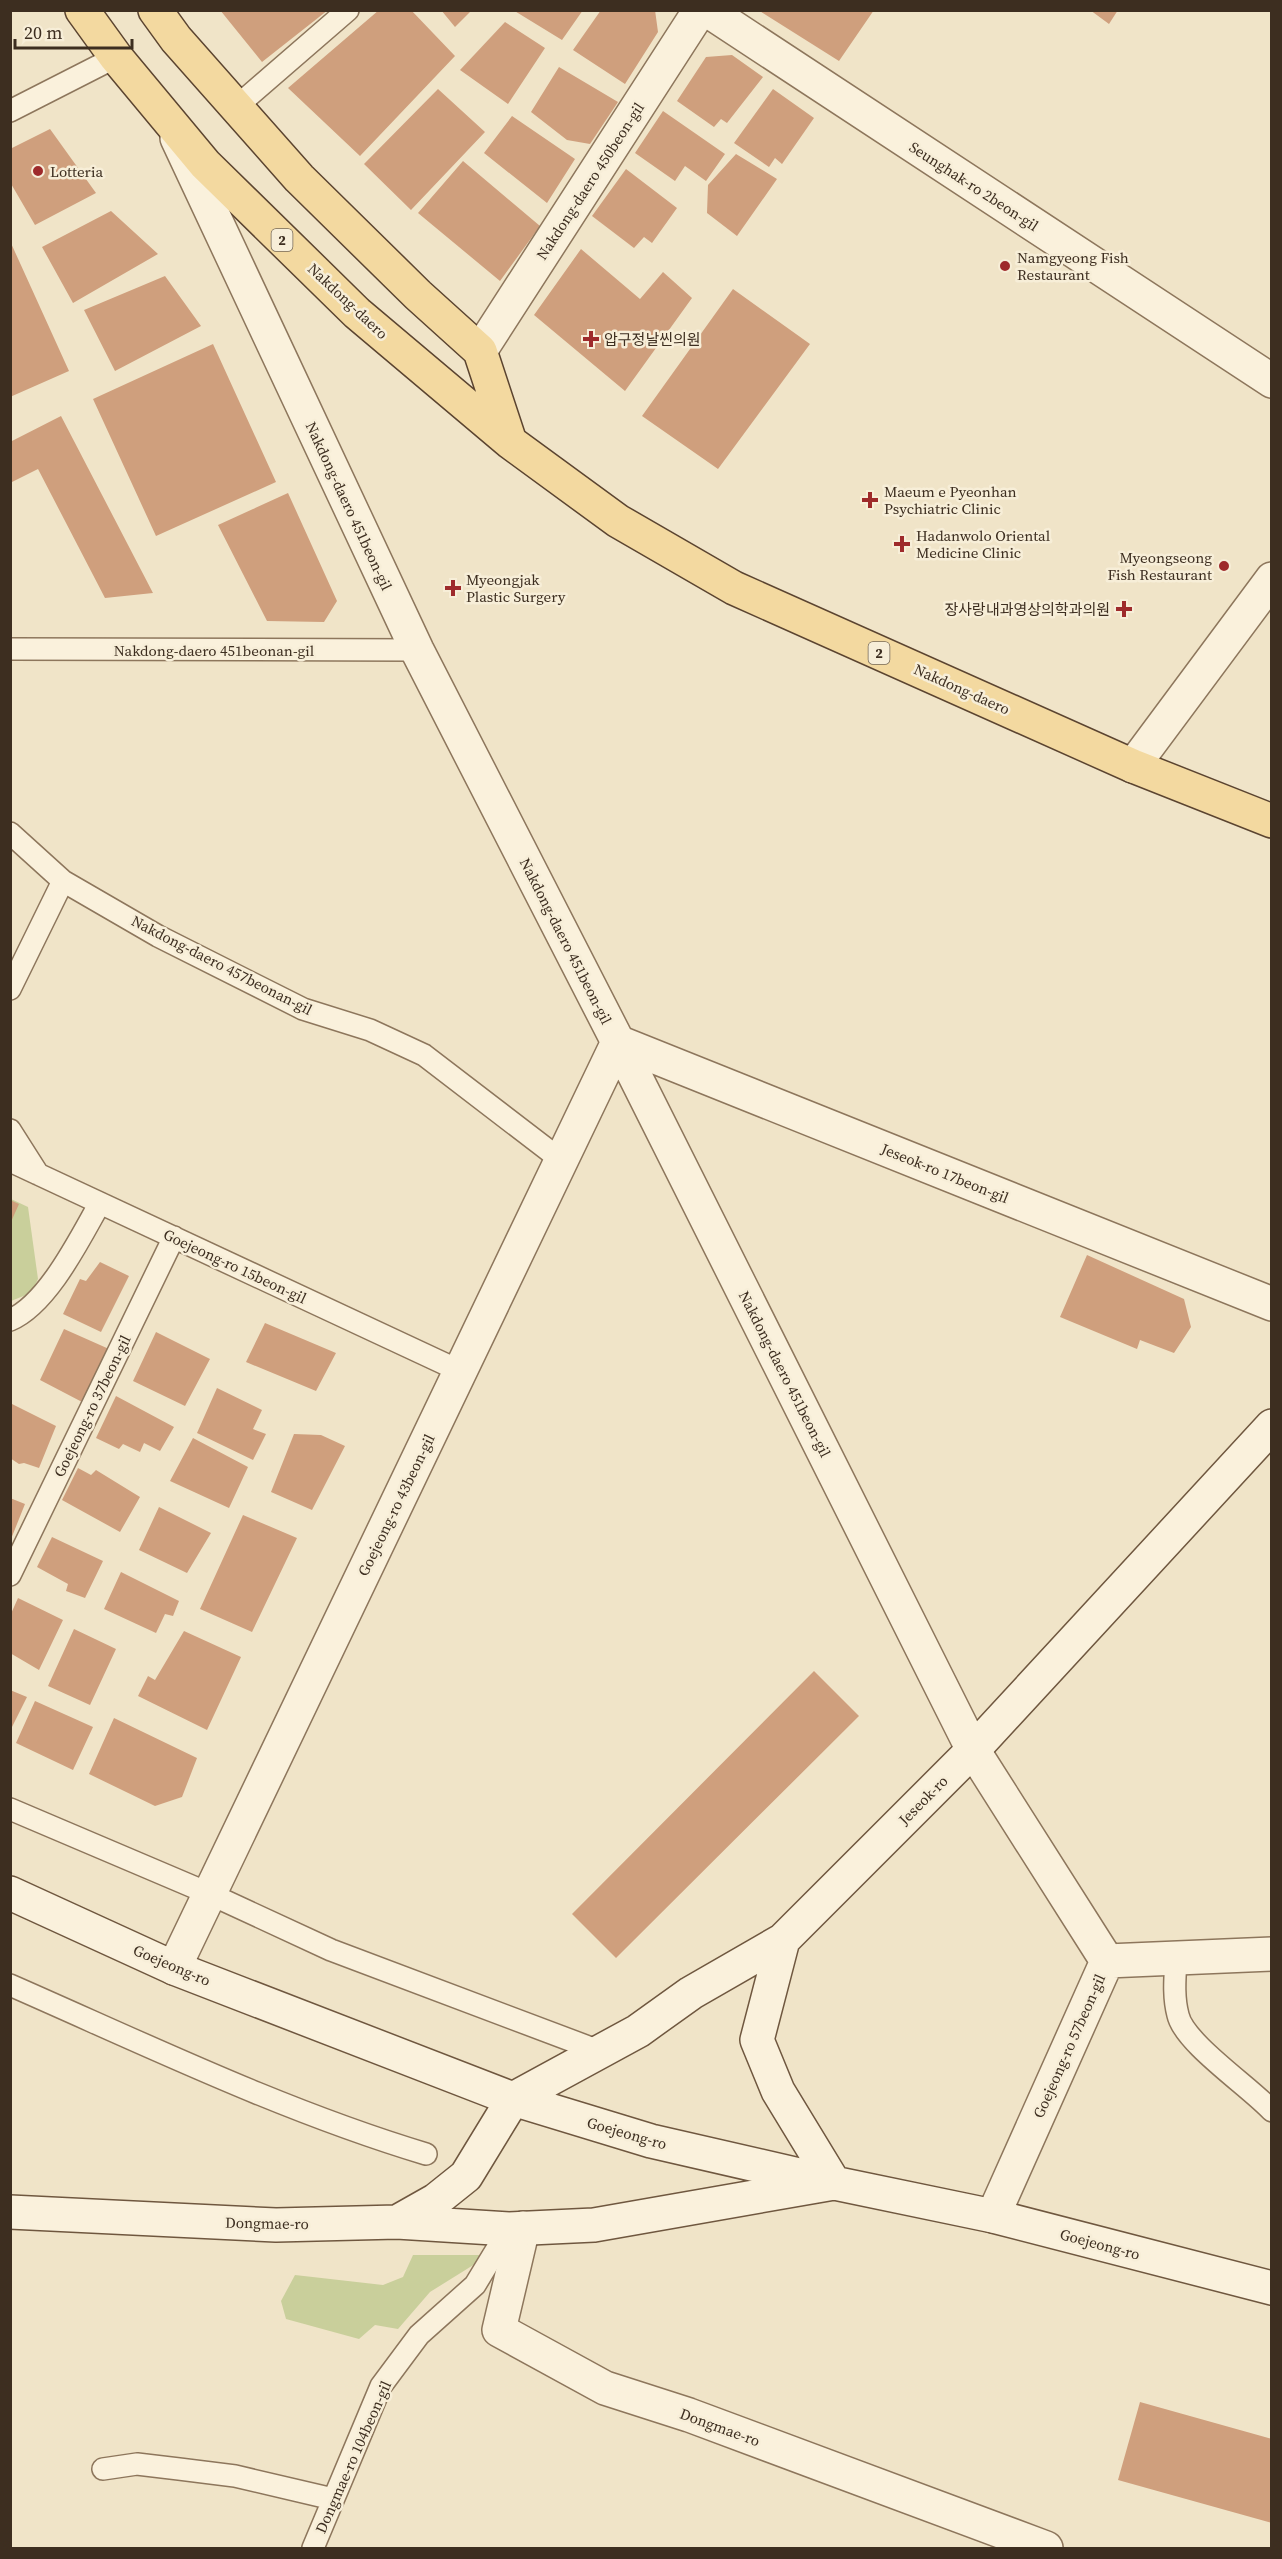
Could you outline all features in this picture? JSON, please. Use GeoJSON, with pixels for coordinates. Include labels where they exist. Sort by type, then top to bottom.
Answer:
{"type":"FeatureCollection","features":[{"type":"Feature","properties":{"kind":"main road"},"geometry":{"type":"LineString","coordinates":[[155,10],[176,39],[299,178],[480,351],[510,442]]}},
{"type":"Feature","properties":{"kind":"main road","name":"Nakdong-daero"},"geometry":{"type":"LineString","coordinates":[[78,13],[205,164],[357,313],[510,442],[618,521],[734,588],[1133,766],[1272,821]]}},
{"type":"Feature","properties":{"kind":"street","name":"Nakdong-daero 450beon-gil"},"geometry":{"type":"LineString","coordinates":[[480,351],[700,10]]}},
{"type":"Feature","properties":{"kind":"street","name":"Seunghak-ro 2beon-gil"},"geometry":{"type":"LineString","coordinates":[[707,10],[1272,381]]}},
{"type":"Feature","properties":{"kind":"street","name":"Nakdong-daero 451beon-gil"},"geometry":{"type":"LineString","coordinates":[[171,125],[417,650],[618,1042],[973,1750],[1107,1960]]}},
{"type":"Feature","properties":{"kind":"street"},"geometry":{"type":"LineString","coordinates":[[1133,766],[1272,579]]}},
{"type":"Feature","properties":{"kind":"street","name":"Goejeong-ro 43beon-gil"},"geometry":{"type":"LineString","coordinates":[[174,1968],[618,1042]]}},
{"type":"Feature","properties":{"kind":"street","name":"Jeseok-ro 17beon-gil"},"geometry":{"type":"LineString","coordinates":[[618,1042],[1272,1304]]}},
{"type":"Feature","properties":{"kind":"street","name":"Jeseok-ro"},"geometry":{"type":"LineString","coordinates":[[513,2099],[638,2031],[691,1993],[783,1940],[973,1750],[1272,1426]]}},
{"type":"Feature","properties":{"kind":"street","name":"Goejeong-ro"},"geometry":{"type":"LineString","coordinates":[[10,1893],[174,1968],[513,2099],[651,2141],[834,2183],[993,2216],[1272,2288]]}},
{"type":"Feature","properties":{"kind":"street"},"geometry":{"type":"LineString","coordinates":[[783,1940],[757,2040],[778,2091],[834,2183]]}},
{"type":"Feature","properties":{"kind":"street","name":"Goejeong-ro 57beon-gil"},"geometry":{"type":"LineString","coordinates":[[993,2216],[1107,1960],[1272,1954]]}},
{"type":"Feature","properties":{"kind":"street"},"geometry":{"type":"LineString","coordinates":[[397,2222],[436,2200],[466,2176],[513,2099]]}},
{"type":"Feature","properties":{"kind":"street","name":"Dongmae-ro"},"geometry":{"type":"LineString","coordinates":[[10,2212],[276,2225],[397,2222],[516,2229],[594,2225],[834,2183]]}},
{"type":"Feature","properties":{"kind":"street","name":"Dongmae-ro"},"geometry":{"type":"LineString","coordinates":[[516,2229],[499,2330],[604,2388],[689,2415],[1046,2548]]}},
{"type":"Feature","properties":{"kind":"lane"},"geometry":{"type":"LineString","coordinates":[[236,106],[348,10]]}},
{"type":"Feature","properties":{"kind":"lane"},"geometry":{"type":"LineString","coordinates":[[10,111],[116,57]]}},
{"type":"Feature","properties":{"kind":"lane","name":"Nakdong-daero 451beonan-gil"},"geometry":{"type":"LineString","coordinates":[[10,649],[417,650]]}},
{"type":"Feature","properties":{"kind":"lane","name":"Nakdong-daero 457beonan-gil"},"geometry":{"type":"LineString","coordinates":[[10,832],[63,881],[158,936],[303,1009],[370,1030],[424,1055],[561,1160]]}},
{"type":"Feature","properties":{"kind":"lane"},"geometry":{"type":"LineString","coordinates":[[10,990],[63,881]]}},
{"type":"Feature","properties":{"kind":"lane"},"geometry":{"type":"LineString","coordinates":[[10,1130],[38,1174]]}},
{"type":"Feature","properties":{"kind":"lane","name":"Goejeong-ro 15beon-gil"},"geometry":{"type":"LineString","coordinates":[[10,1161],[460,1371]]}},
{"type":"Feature","properties":{"kind":"lane"},"geometry":{"type":"LineString","coordinates":[[10,1320],[22,1315],[58,1275],[100,1203]]}},
{"type":"Feature","properties":{"kind":"lane","name":"Goejeong-ro 37beon-gil"},"geometry":{"type":"LineString","coordinates":[[10,1575],[174,1237]]}},
{"type":"Feature","properties":{"kind":"lane"},"geometry":{"type":"LineString","coordinates":[[10,1809],[210,1894],[331,1950],[599,2051]]}},
{"type":"Feature","properties":{"kind":"lane"},"geometry":{"type":"LineString","coordinates":[[1176,1959],[1174,1993],[1178,2018],[1197,2044],[1272,2111]]}},
{"type":"Feature","properties":{"kind":"lane"},"geometry":{"type":"LineString","coordinates":[[10,1985],[218,2076],[374,2139],[426,2154]]}},
{"type":"Feature","properties":{"kind":"lane","name":"Dongmae-ro 104beon-gil"},"geometry":{"type":"LineString","coordinates":[[314,2548],[381,2386],[419,2335],[475,2284],[516,2229]]}},
{"type":"Feature","properties":{"kind":"lane"},"geometry":{"type":"LineString","coordinates":[[103,2469],[137,2464],[236,2476],[333,2499]]}},
{"type":"Feature","properties":{"kind":"green space"},"geometry":{"type":"Polygon","coordinates":[[[11,1199],[28,1207],[38,1279],[31,1293],[11,1301],[11,1199]]]}},
{"type":"Feature","properties":{"kind":"green space"},"geometry":{"type":"Polygon","coordinates":[[[413,2255],[481,2255],[483,2259],[430,2292],[398,2329],[375,2325],[359,2339],[286,2319],[281,2301],[295,2275],[383,2285],[403,2277],[413,2255]]]}},
{"type":"Feature","properties":{"kind":"building"},"geometry":{"type":"Polygon","coordinates":[[[220,10],[328,10],[262,62],[220,10]]]}},
{"type":"Feature","properties":{"kind":"building"},"geometry":{"type":"Polygon","coordinates":[[[379,10],[411,10],[455,56],[360,156],[288,88],[379,10]]]}},
{"type":"Feature","properties":{"kind":"building"},"geometry":{"type":"Polygon","coordinates":[[[441,10],[472,10],[455,27],[441,10]]]}},
{"type":"Feature","properties":{"kind":"building"},"geometry":{"type":"Polygon","coordinates":[[[513,10],[583,10],[562,40],[513,10]]]}},
{"type":"Feature","properties":{"kind":"building"},"geometry":{"type":"Polygon","coordinates":[[[601,10],[655,10],[658,32],[625,84],[573,50],[601,10]]]}},
{"type":"Feature","properties":{"kind":"building"},"geometry":{"type":"Polygon","coordinates":[[[758,10],[874,10],[839,61],[758,10]]]}},
{"type":"Feature","properties":{"kind":"building"},"geometry":{"type":"Polygon","coordinates":[[[1090,10],[1118,10],[1109,24],[1090,10]]]}},
{"type":"Feature","properties":{"kind":"building"},"geometry":{"type":"Polygon","coordinates":[[[505,22],[545,48],[508,104],[460,70],[505,22]]]}},
{"type":"Feature","properties":{"kind":"building"},"geometry":{"type":"Polygon","coordinates":[[[732,55],[763,77],[727,123],[721,119],[714,127],[677,101],[706,57],[732,55]]]}},
{"type":"Feature","properties":{"kind":"building"},"geometry":{"type":"Polygon","coordinates":[[[559,67],[618,102],[590,144],[567,140],[531,112],[559,67]]]}},
{"type":"Feature","properties":{"kind":"building"},"geometry":{"type":"Polygon","coordinates":[[[438,89],[485,132],[411,210],[364,164],[438,89]]]}},
{"type":"Feature","properties":{"kind":"building"},"geometry":{"type":"Polygon","coordinates":[[[773,89],[814,118],[782,164],[775,158],[769,167],[734,143],[773,89]]]}},
{"type":"Feature","properties":{"kind":"building"},"geometry":{"type":"Polygon","coordinates":[[[663,111],[725,154],[706,181],[685,166],[675,181],[635,153],[663,111]]]}},
{"type":"Feature","properties":{"kind":"building"},"geometry":{"type":"Polygon","coordinates":[[[512,116],[575,159],[547,203],[484,153],[512,116]]]}},
{"type":"Feature","properties":{"kind":"building"},"geometry":{"type":"Polygon","coordinates":[[[50,129],[96,193],[35,225],[10,182],[10,149],[50,129]]]}},
{"type":"Feature","properties":{"kind":"building"},"geometry":{"type":"Polygon","coordinates":[[[736,154],[777,179],[737,236],[707,213],[708,185],[736,154]]]}},
{"type":"Feature","properties":{"kind":"building"},"geometry":{"type":"Polygon","coordinates":[[[463,161],[540,226],[500,281],[418,213],[463,161]]]}},
{"type":"Feature","properties":{"kind":"building"},"geometry":{"type":"Polygon","coordinates":[[[626,169],[677,208],[652,243],[644,237],[634,248],[592,216],[626,169]]]}},
{"type":"Feature","properties":{"kind":"building"},"geometry":{"type":"Polygon","coordinates":[[[111,211],[158,254],[73,303],[42,247],[111,211]]]}},
{"type":"Feature","properties":{"kind":"building"},"geometry":{"type":"Polygon","coordinates":[[[10,241],[69,371],[10,397],[10,241]]]}},
{"type":"Feature","properties":{"kind":"building"},"geometry":{"type":"Polygon","coordinates":[[[581,249],[640,299],[663,272],[692,298],[625,391],[534,315],[581,249]]]}},
{"type":"Feature","properties":{"kind":"building"},"geometry":{"type":"Polygon","coordinates":[[[165,276],[201,326],[115,371],[84,310],[165,276]]]}},
{"type":"Feature","properties":{"kind":"building"},"geometry":{"type":"Polygon","coordinates":[[[733,289],[810,344],[718,469],[642,416],[733,289]]]}},
{"type":"Feature","properties":{"kind":"building"},"geometry":{"type":"Polygon","coordinates":[[[213,344],[276,482],[156,536],[93,399],[213,344]]]}},
{"type":"Feature","properties":{"kind":"building"},"geometry":{"type":"Polygon","coordinates":[[[61,416],[153,593],[105,598],[38,469],[10,483],[10,442],[61,416]]]}},
{"type":"Feature","properties":{"kind":"building"},"geometry":{"type":"Polygon","coordinates":[[[288,493],[337,601],[324,622],[267,621],[218,525],[288,493]]]}},
{"type":"Feature","properties":{"kind":"building"},"geometry":{"type":"Polygon","coordinates":[[[10,1200],[19,1204],[10,1224],[10,1200]]]}},
{"type":"Feature","properties":{"kind":"building"},"geometry":{"type":"Polygon","coordinates":[[[1087,1255],[1184,1299],[1191,1327],[1174,1353],[1140,1340],[1137,1349],[1060,1317],[1087,1255]]]}},
{"type":"Feature","properties":{"kind":"building"},"geometry":{"type":"Polygon","coordinates":[[[100,1262],[129,1276],[101,1332],[63,1314],[80,1279],[86,1281],[100,1262]]]}},
{"type":"Feature","properties":{"kind":"building"},"geometry":{"type":"Polygon","coordinates":[[[265,1323],[336,1353],[316,1391],[246,1362],[265,1323]]]}},
{"type":"Feature","properties":{"kind":"building"},"geometry":{"type":"Polygon","coordinates":[[[64,1329],[109,1349],[84,1403],[40,1380],[64,1329]]]}},
{"type":"Feature","properties":{"kind":"building"},"geometry":{"type":"Polygon","coordinates":[[[156,1332],[210,1359],[185,1406],[133,1381],[156,1332]]]}},
{"type":"Feature","properties":{"kind":"building"},"geometry":{"type":"Polygon","coordinates":[[[217,1388],[262,1410],[253,1429],[266,1434],[253,1460],[197,1433],[217,1388]]]}},
{"type":"Feature","properties":{"kind":"building"},"geometry":{"type":"Polygon","coordinates":[[[116,1396],[174,1427],[160,1451],[144,1443],[140,1452],[123,1444],[119,1449],[96,1438],[116,1396]]]}},
{"type":"Feature","properties":{"kind":"building"},"geometry":{"type":"Polygon","coordinates":[[[10,1403],[56,1426],[39,1468],[24,1463],[19,1464],[10,1458],[10,1403]]]}},
{"type":"Feature","properties":{"kind":"building"},"geometry":{"type":"Polygon","coordinates":[[[294,1434],[321,1435],[345,1446],[312,1510],[271,1492],[294,1434]]]}},
{"type":"Feature","properties":{"kind":"building"},"geometry":{"type":"Polygon","coordinates":[[[193,1438],[248,1467],[229,1508],[170,1481],[193,1438]]]}},
{"type":"Feature","properties":{"kind":"building"},"geometry":{"type":"Polygon","coordinates":[[[78,1468],[91,1475],[96,1470],[140,1497],[120,1532],[62,1500],[78,1468]]]}},
{"type":"Feature","properties":{"kind":"building"},"geometry":{"type":"Polygon","coordinates":[[[10,1498],[25,1504],[11,1539],[10,1539],[10,1498]]]}},
{"type":"Feature","properties":{"kind":"building"},"geometry":{"type":"Polygon","coordinates":[[[159,1507],[211,1533],[187,1573],[139,1550],[159,1507]]]}},
{"type":"Feature","properties":{"kind":"building"},"geometry":{"type":"Polygon","coordinates":[[[243,1515],[297,1538],[252,1632],[200,1609],[243,1515]]]}},
{"type":"Feature","properties":{"kind":"building"},"geometry":{"type":"Polygon","coordinates":[[[52,1537],[103,1561],[85,1598],[66,1591],[68,1584],[37,1567],[52,1537]]]}},
{"type":"Feature","properties":{"kind":"building"},"geometry":{"type":"Polygon","coordinates":[[[121,1572],[179,1601],[173,1616],[165,1614],[156,1633],[104,1609],[121,1572]]]}},
{"type":"Feature","properties":{"kind":"building"},"geometry":{"type":"Polygon","coordinates":[[[18,1598],[63,1620],[39,1670],[10,1653],[10,1616],[18,1598]]]}},
{"type":"Feature","properties":{"kind":"building"},"geometry":{"type":"Polygon","coordinates":[[[74,1629],[116,1649],[90,1705],[48,1686],[74,1629]]]}},
{"type":"Feature","properties":{"kind":"building"},"geometry":{"type":"Polygon","coordinates":[[[184,1631],[241,1657],[207,1730],[138,1696],[148,1676],[155,1680],[184,1631]]]}},
{"type":"Feature","properties":{"kind":"building"},"geometry":{"type":"Polygon","coordinates":[[[814,1671],[859,1716],[616,1958],[572,1914],[814,1671]]]}},
{"type":"Feature","properties":{"kind":"building"},"geometry":{"type":"Polygon","coordinates":[[[10,1690],[27,1697],[10,1731],[10,1690]]]}},
{"type":"Feature","properties":{"kind":"building"},"geometry":{"type":"Polygon","coordinates":[[[35,1701],[93,1727],[73,1770],[16,1743],[35,1701]]]}},
{"type":"Feature","properties":{"kind":"building"},"geometry":{"type":"Polygon","coordinates":[[[114,1718],[197,1758],[182,1797],[155,1806],[89,1774],[114,1718]]]}},
{"type":"Feature","properties":{"kind":"building"},"geometry":{"type":"Polygon","coordinates":[[[1140,2402],[1272,2439],[1272,2523],[1118,2480],[1140,2402]]]}},
{"type":"Feature","properties":{"kind":"place","name":"Lotteria"},"geometry":{"type":"Point","coordinates":[38,171]}},
{"type":"Feature","properties":{"kind":"place","name":"Namgyeong Fish Restaurant"},"geometry":{"type":"Point","coordinates":[1005,266]}},
{"type":"Feature","properties":{"kind":"place","name":"압구정날씬의원"},"geometry":{"type":"Point","coordinates":[591,339]}},
{"type":"Feature","properties":{"kind":"place","name":"Maeum e Pyeonhan Psychiatric Clinic"},"geometry":{"type":"Point","coordinates":[870,500]}},
{"type":"Feature","properties":{"kind":"place","name":"Hadanwolo Oriental Medicine Clinic"},"geometry":{"type":"Point","coordinates":[902,544]}},
{"type":"Feature","properties":{"kind":"place","name":"Myeongseong Fish Restaurant"},"geometry":{"type":"Point","coordinates":[1224,566]}},
{"type":"Feature","properties":{"kind":"place","name":"Myeongjak Plastic Surgery"},"geometry":{"type":"Point","coordinates":[453,588]}},
{"type":"Feature","properties":{"kind":"place","name":"장사랑내과영상의학과의원"},"geometry":{"type":"Point","coordinates":[1124,609]}}]}
